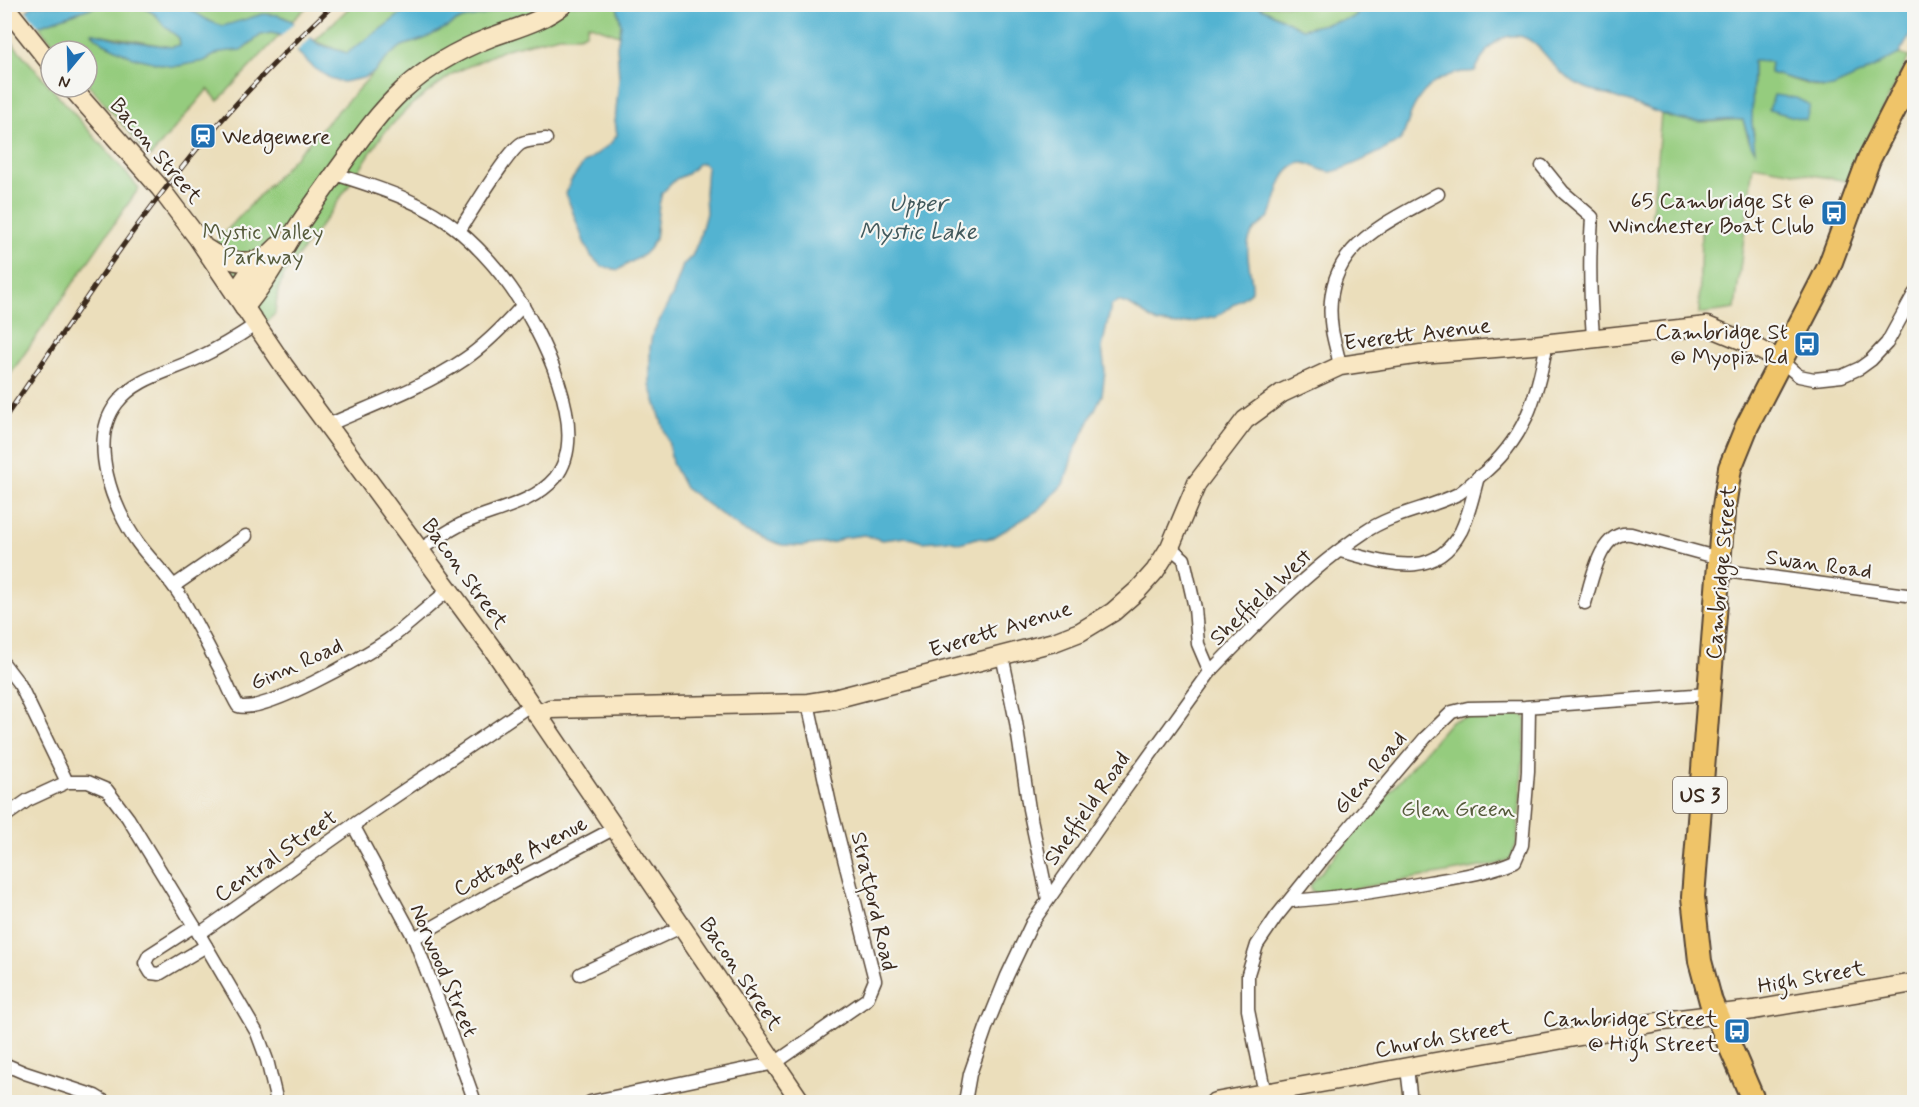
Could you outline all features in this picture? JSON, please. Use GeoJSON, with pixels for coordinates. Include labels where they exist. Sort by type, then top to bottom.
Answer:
{"type":"FeatureCollection","features":[{"type":"Feature","properties":{"kind":"highway","name":"Cambridge Street"},"geometry":{"type":"LineString","coordinates":[[1754,1102],[1715,1015],[1700,961],[1693,897],[1718,564],[1730,468],[1748,426],[1829,267],[1869,159],[1914,71]]}},
{"type":"Feature","properties":{"kind":"street"},"geometry":{"type":"LineString","coordinates":[[240,301],[259,289],[297,228],[336,174],[378,116],[403,90],[424,73],[474,44],[539,20],[564,4]]}},
{"type":"Feature","properties":{"kind":"street"},"geometry":{"type":"LineString","coordinates":[[7,9],[39,50]]}},
{"type":"Feature","properties":{"kind":"street","name":"Bacon Street"},"geometry":{"type":"LineString","coordinates":[[82,99],[160,188],[204,247],[255,325],[497,655],[801,1102]]}},
{"type":"Feature","properties":{"kind":"street"},"geometry":{"type":"LineString","coordinates":[[459,231],[518,146],[523,142],[546,139]]}},
{"type":"Feature","properties":{"kind":"street"},"geometry":{"type":"LineString","coordinates":[[1542,166],[1563,192],[1592,217],[1589,293],[1593,337]]}},
{"type":"Feature","properties":{"kind":"street"},"geometry":{"type":"LineString","coordinates":[[336,174],[400,196],[428,209],[459,231],[497,269],[523,305],[548,356],[568,415],[570,432],[563,465],[556,477],[544,488],[527,499],[463,523],[419,550]]}},
{"type":"Feature","properties":{"kind":"street"},"geometry":{"type":"LineString","coordinates":[[1340,366],[1332,330],[1331,303],[1336,277],[1342,263],[1350,250],[1380,226],[1438,194]]}},
{"type":"Feature","properties":{"kind":"street"},"geometry":{"type":"LineString","coordinates":[[240,301],[242,281],[297,228]]}},
{"type":"Feature","properties":{"kind":"street"},"geometry":{"type":"LineString","coordinates":[[204,247],[218,256],[236,261],[252,261],[267,256]]}},
{"type":"Feature","properties":{"kind":"street"},"geometry":{"type":"LineString","coordinates":[[1781,361],[1800,376],[1814,379],[1842,376],[1860,368],[1887,344],[1914,294]]}},
{"type":"Feature","properties":{"kind":"street"},"geometry":{"type":"LineString","coordinates":[[328,426],[442,373],[467,358],[489,340],[523,305]]}},
{"type":"Feature","properties":{"kind":"street","name":"Ginn Road"},"geometry":{"type":"LineString","coordinates":[[255,325],[214,350],[138,385],[117,403],[109,417],[104,440],[104,456],[109,482],[119,511],[138,542],[175,585],[238,706],[248,708],[287,694],[346,666],[388,640],[449,590]]}},
{"type":"Feature","properties":{"kind":"street","name":"Everett Avenue"},"geometry":{"type":"LineString","coordinates":[[534,710],[808,703],[834,699],[1054,642],[1080,632],[1113,612],[1155,571],[1170,547],[1197,483],[1245,420],[1282,393],[1340,366],[1421,354],[1707,326],[1746,342],[1781,361]]}},
{"type":"Feature","properties":{"kind":"street","name":"Sheffield West"},"geometry":{"type":"LineString","coordinates":[[1210,672],[1283,597],[1367,531],[1408,512],[1459,493],[1492,466],[1516,439],[1539,382],[1547,342]]}},
{"type":"Feature","properties":{"kind":"street","name":"Sheffield West"},"geometry":{"type":"LineString","coordinates":[[1340,551],[1406,566],[1434,562],[1447,550],[1461,531],[1478,477]]}},
{"type":"Feature","properties":{"kind":"street","name":"Swan Road"},"geometry":{"type":"LineString","coordinates":[[1585,603],[1608,541],[1617,535],[1631,534],[1718,564],[1914,596]]}},
{"type":"Feature","properties":{"kind":"street"},"geometry":{"type":"LineString","coordinates":[[175,585],[246,536]]}},
{"type":"Feature","properties":{"kind":"street"},"geometry":{"type":"LineString","coordinates":[[1170,547],[1184,559],[1195,608],[1198,644],[1210,672]]}},
{"type":"Feature","properties":{"kind":"street"},"geometry":{"type":"LineString","coordinates":[[1002,655],[1016,722],[1029,809],[1048,899]]}},
{"type":"Feature","properties":{"kind":"street"},"geometry":{"type":"LineString","coordinates":[[4,664],[20,685],[67,782]]}},
{"type":"Feature","properties":{"kind":"street","name":"Sheffield Road"},"geometry":{"type":"LineString","coordinates":[[965,1102],[970,1074],[1002,986],[1024,938],[1048,899],[1210,672]]}},
{"type":"Feature","properties":{"kind":"street","name":"Glen Road"},"geometry":{"type":"LineString","coordinates":[[1265,1094],[1248,1010],[1248,974],[1257,945],[1276,917],[1318,865],[1425,738],[1452,712],[1468,708],[1529,707],[1708,694]]}},
{"type":"Feature","properties":{"kind":"street","name":"Stratford Road"},"geometry":{"type":"LineString","coordinates":[[775,1063],[867,999],[875,980],[830,804],[808,703]]}},
{"type":"Feature","properties":{"kind":"street"},"geometry":{"type":"LineString","coordinates":[[1290,901],[1342,897],[1492,871],[1515,861],[1522,845],[1528,771],[1529,707]]}},
{"type":"Feature","properties":{"kind":"street","name":"Central Street"},"geometry":{"type":"LineString","coordinates":[[206,946],[159,974],[151,973],[145,963],[149,955],[197,930],[353,825],[534,710]]}},
{"type":"Feature","properties":{"kind":"street"},"geometry":{"type":"LineString","coordinates":[[4,817],[28,800],[67,782],[88,782],[107,790],[128,818],[257,1033],[267,1060],[277,1102]]}},
{"type":"Feature","properties":{"kind":"street","name":"Norwood Street"},"geometry":{"type":"LineString","coordinates":[[353,825],[414,938],[475,1102]]}},
{"type":"Feature","properties":{"kind":"street","name":"Cottage Avenue"},"geometry":{"type":"LineString","coordinates":[[414,938],[615,828]]}},
{"type":"Feature","properties":{"kind":"street"},"geometry":{"type":"LineString","coordinates":[[580,974],[681,927]]}},
{"type":"Feature","properties":{"kind":"street","name":"High Street"},"geometry":{"type":"LineString","coordinates":[[1715,1015],[1754,1011],[1914,982]]}},
{"type":"Feature","properties":{"kind":"street","name":"Church Street"},"geometry":{"type":"LineString","coordinates":[[1215,1102],[1663,1022],[1715,1015]]}},
{"type":"Feature","properties":{"kind":"street"},"geometry":{"type":"LineString","coordinates":[[590,1102],[775,1063]]}},
{"type":"Feature","properties":{"kind":"street"},"geometry":{"type":"LineString","coordinates":[[4,1064],[95,1096],[105,1102]]}},
{"type":"Feature","properties":{"kind":"street"},"geometry":{"type":"LineString","coordinates":[[1407,1068],[1411,1102]]}},
{"type":"Feature","properties":{"kind":"green space"},"geometry":{"type":"Polygon","coordinates":[[[99,5],[140,5],[156,15],[164,26],[179,38],[180,45],[171,47],[92,33],[99,39],[49,39],[38,26],[99,5]]]}},
{"type":"Feature","properties":{"kind":"green space"},"geometry":{"type":"Polygon","coordinates":[[[183,5],[309,5],[292,21],[268,14],[224,26],[208,21],[183,5]]]}},
{"type":"Feature","properties":{"kind":"green space"},"geometry":{"type":"Polygon","coordinates":[[[352,5],[412,5],[347,53],[314,41],[352,5]]]}},
{"type":"Feature","properties":{"kind":"green space","name":"Mystic Valley Parkway"},"geometry":{"type":"Polygon","coordinates":[[[510,5],[617,5],[621,25],[619,35],[588,24],[586,33],[579,36],[559,36],[506,49],[454,73],[411,105],[383,134],[333,209],[284,275],[278,290],[275,314],[266,322],[215,243],[390,55],[402,46],[424,39],[462,19],[510,5]]]}},
{"type":"Feature","properties":{"kind":"green space"},"geometry":{"type":"Polygon","coordinates":[[[1256,5],[1369,5],[1352,18],[1302,29],[1256,5]]]}},
{"type":"Feature","properties":{"kind":"green space"},"geometry":{"type":"Polygon","coordinates":[[[271,33],[280,35],[218,101],[208,89],[150,157],[99,97],[99,39],[133,57],[173,67],[204,61],[220,52],[245,48],[261,35],[271,33]]]}},
{"type":"Feature","properties":{"kind":"green space"},"geometry":{"type":"Polygon","coordinates":[[[14,45],[39,74],[39,99],[61,99],[139,188],[5,382],[4,51],[14,45]]]}},
{"type":"Feature","properties":{"kind":"green space"},"geometry":{"type":"Polygon","coordinates":[[[1899,54],[1909,57],[1847,181],[1753,165],[1735,309],[1699,314],[1701,230],[1691,221],[1651,224],[1661,114],[1678,119],[1709,122],[1743,120],[1749,141],[1754,134],[1752,123],[1753,61],[1771,61],[1770,73],[1821,88],[1833,87],[1899,54]]]}},
{"type":"Feature","properties":{"kind":"green space","name":"Glen Green"},"geometry":{"type":"Polygon","coordinates":[[[1518,713],[1525,716],[1526,720],[1517,843],[1510,859],[1498,864],[1317,895],[1311,890],[1310,886],[1315,879],[1451,721],[1472,716],[1518,713]]]}},
{"type":"Feature","properties":{"kind":"water","name":"Upper Mystic Lake"},"geometry":{"type":"Polygon","coordinates":[[[1490,4],[1914,4],[1914,29],[1899,54],[1833,87],[1825,88],[1770,73],[1771,62],[1753,61],[1752,123],[1755,150],[1751,145],[1743,120],[1698,121],[1667,116],[1573,81],[1560,72],[1538,47],[1525,38],[1510,36],[1497,41],[1486,51],[1475,71],[1449,75],[1429,87],[1411,113],[1401,139],[1389,147],[1336,171],[1326,171],[1305,163],[1300,163],[1290,169],[1282,180],[1269,217],[1255,229],[1250,238],[1248,251],[1252,291],[1216,317],[1178,325],[1158,323],[1130,305],[1118,301],[1111,306],[1102,348],[1105,371],[1102,395],[1073,454],[1065,482],[1040,509],[994,537],[976,538],[960,543],[949,540],[922,542],[906,537],[882,540],[864,535],[842,538],[835,542],[801,546],[782,545],[743,530],[685,488],[672,463],[669,445],[650,385],[650,348],[652,335],[673,294],[683,265],[692,256],[699,239],[706,213],[707,166],[703,163],[698,164],[687,174],[676,179],[662,193],[655,239],[643,255],[618,270],[601,266],[591,256],[566,194],[570,182],[583,164],[610,144],[617,135],[615,121],[619,79],[617,46],[621,25],[617,5],[1256,5],[1302,29],[1352,18],[1369,5],[1458,5],[1464,10],[1490,4]]]}},
{"type":"Feature","properties":{"kind":"water"},"geometry":{"type":"Polygon","coordinates":[[[34,5],[99,5],[38,26],[5,51],[5,28],[34,5]]]}},
{"type":"Feature","properties":{"kind":"water"},"geometry":{"type":"Polygon","coordinates":[[[140,5],[183,5],[209,21],[223,26],[263,14],[278,15],[292,21],[318,44],[347,53],[412,5],[510,5],[484,15],[462,19],[424,39],[402,46],[373,73],[363,78],[343,82],[333,80],[315,69],[280,35],[271,33],[261,35],[241,50],[220,52],[204,61],[173,67],[132,57],[102,42],[91,32],[117,39],[171,47],[180,45],[179,38],[164,26],[156,15],[140,5]]]}},
{"type":"Feature","properties":{"kind":"water"},"geometry":{"type":"Polygon","coordinates":[[[1774,95],[1796,98],[1810,105],[1806,120],[1769,110],[1774,95]]]}},
{"type":"Feature","properties":{"kind":"pier"},"geometry":{"type":"Polygon","coordinates":[[[24,8],[40,28],[17,47],[5,32],[4,24],[24,8]]]}},
{"type":"Feature","properties":{"kind":"pier"},"geometry":{"type":"Polygon","coordinates":[[[296,21],[312,36],[295,53],[279,38],[296,21]]]}},
{"type":"Feature","properties":{"kind":"railway"},"geometry":{"type":"LineString","coordinates":[[4,419],[160,195],[256,82],[334,4]]}},
{"type":"Feature","properties":{"kind":"place","name":"Wedgemere"},"geometry":{"type":"Point","coordinates":[203,136]}},
{"type":"Feature","properties":{"kind":"place","name":"65 Cambridge St @ Winchester Boat Club"},"geometry":{"type":"Point","coordinates":[1834,213]}},
{"type":"Feature","properties":{"kind":"place","name":"Cambridge St @ Myopia Rd"},"geometry":{"type":"Point","coordinates":[1807,344]}},
{"type":"Feature","properties":{"kind":"place","name":"Cambridge Street @ High Street"},"geometry":{"type":"Point","coordinates":[1737,1031]}}]}
